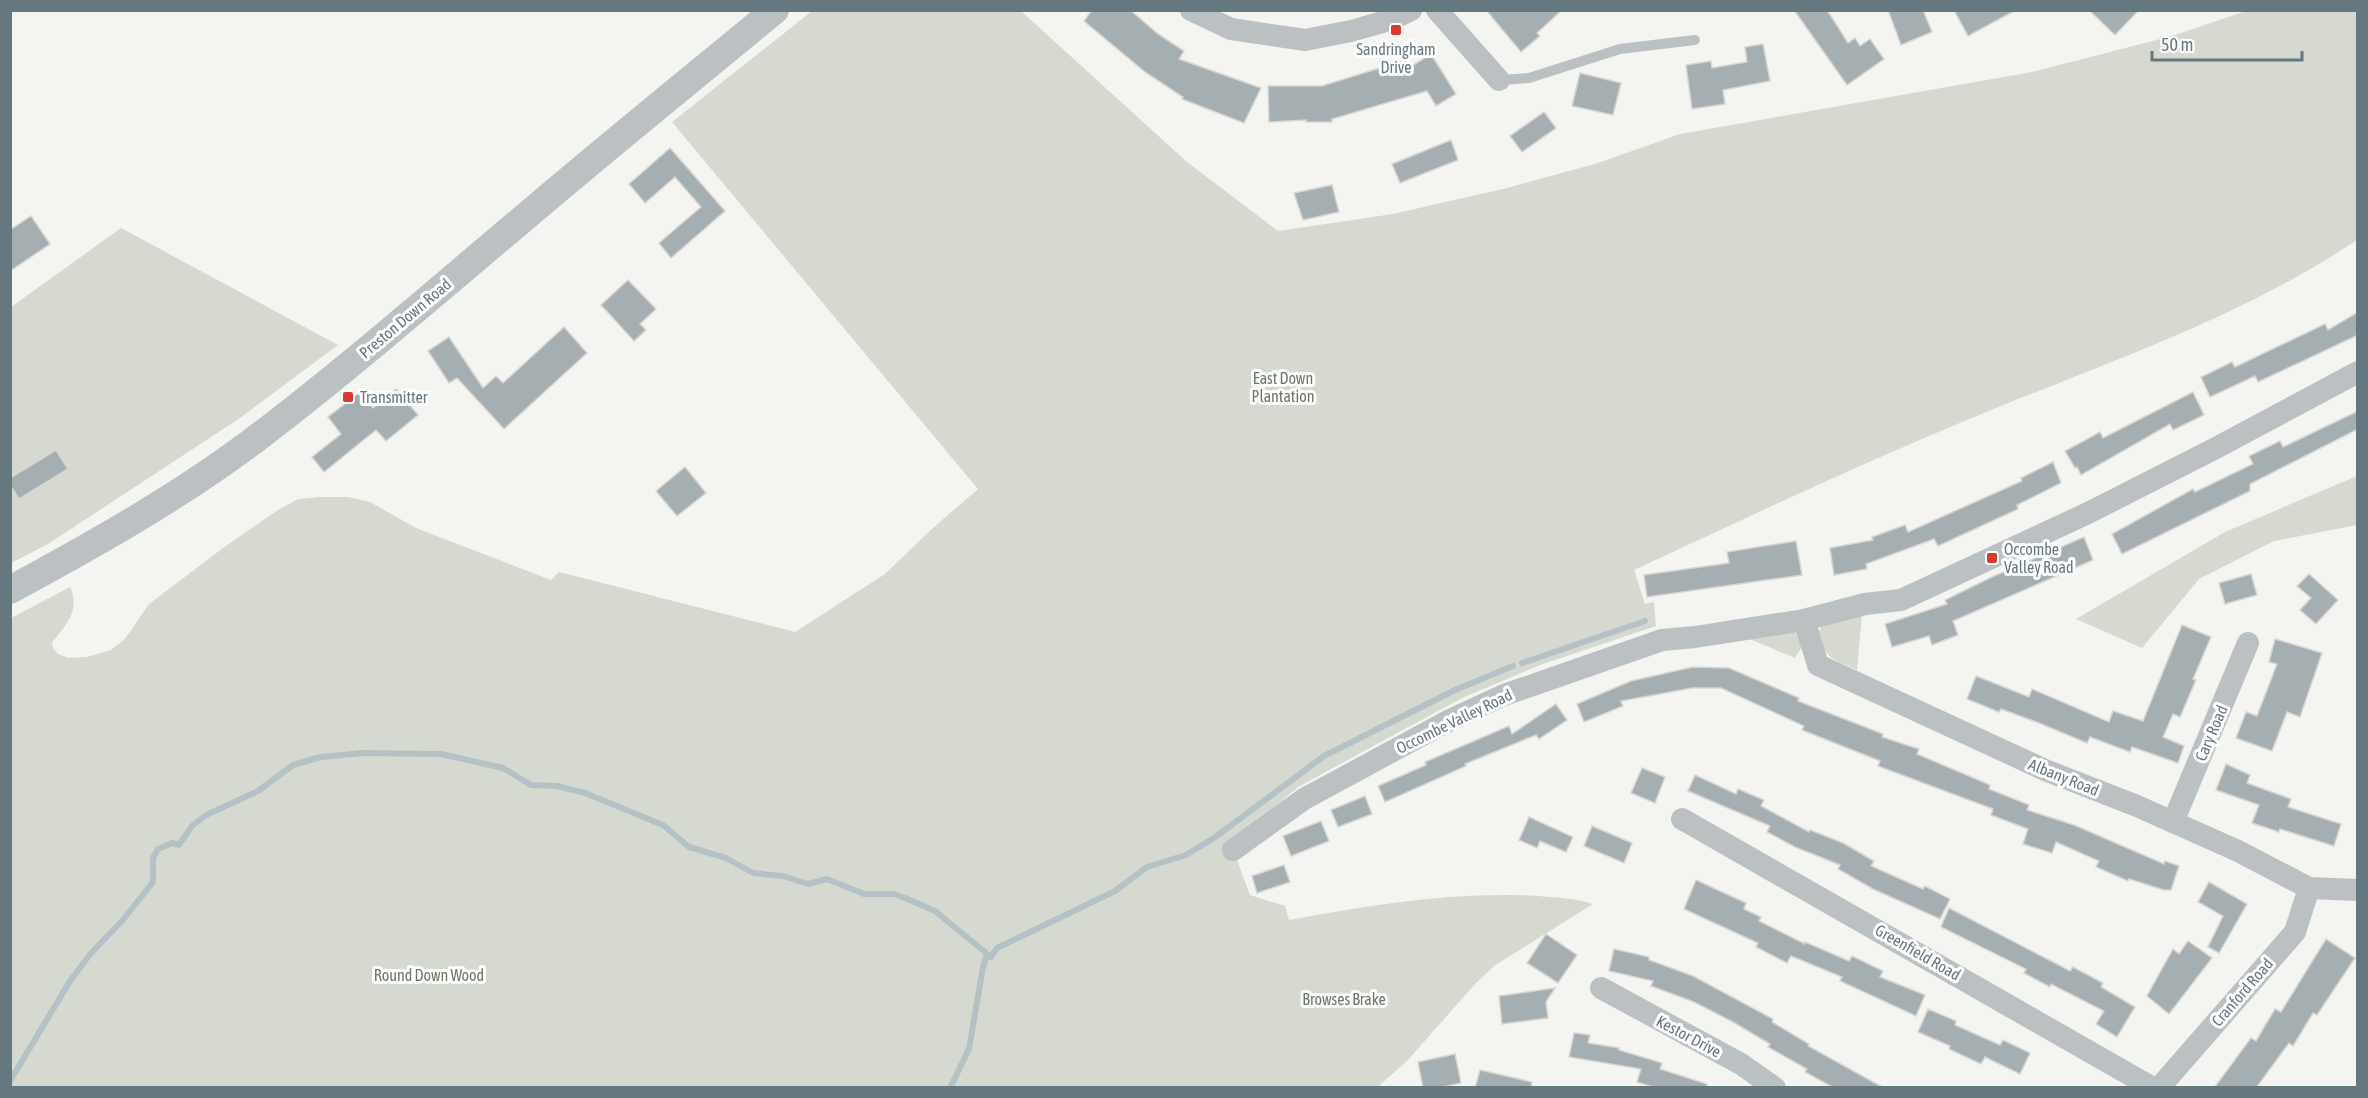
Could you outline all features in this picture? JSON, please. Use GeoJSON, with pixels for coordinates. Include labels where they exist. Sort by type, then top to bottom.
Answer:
{"type":"FeatureCollection","features":[{"type":"Feature","properties":{"kind":"street","name":"Preston Down Road"},"geometry":{"type":"LineString","coordinates":[[10,591],[170,498],[252,442],[336,376],[775,10]]}},
{"type":"Feature","properties":{"kind":"street"},"geometry":{"type":"LineString","coordinates":[[1191,10],[1231,29],[1305,40],[1351,31],[1393,19],[1411,10]]}},
{"type":"Feature","properties":{"kind":"street"},"geometry":{"type":"LineString","coordinates":[[1437,10],[1499,80]]}},
{"type":"Feature","properties":{"kind":"street","name":"Occombe Valley Road"},"geometry":{"type":"LineString","coordinates":[[1233,850],[1304,799],[1450,720],[1504,695],[1662,640],[1695,638],[1804,620],[1865,604],[1901,600],[2088,513],[2358,372]]}},
{"type":"Feature","properties":{"kind":"street","name":"Albany Road"},"geometry":{"type":"LineString","coordinates":[[1804,620],[1818,665],[2045,770],[2137,806],[2238,851],[2309,888],[2358,890]]}},
{"type":"Feature","properties":{"kind":"street","name":"Cary Road"},"geometry":{"type":"LineString","coordinates":[[2173,822],[2248,643]]}},
{"type":"Feature","properties":{"kind":"street","name":"Greenfield Road"},"geometry":{"type":"LineString","coordinates":[[1682,819],[2153,1088]]}},
{"type":"Feature","properties":{"kind":"street","name":"Cranford Road"},"geometry":{"type":"LineString","coordinates":[[2159,1088],[2295,932],[2309,888]]}},
{"type":"Feature","properties":{"kind":"street","name":"Kestor Drive"},"geometry":{"type":"LineString","coordinates":[[1601,988],[1741,1064],[1775,1088]]}},
{"type":"Feature","properties":{"kind":"lane"},"geometry":{"type":"LineString","coordinates":[[1499,80],[1529,78],[1620,49],[1695,40]]}},
{"type":"Feature","properties":{"kind":"green space"},"geometry":{"type":"Polygon","coordinates":[[[812,11],[1021,11],[1187,162],[1278,231],[1393,214],[1507,188],[1598,163],[1680,134],[2032,72],[2172,36],[2246,11],[2357,11],[2357,240],[2273,290],[2229,312],[1908,445],[1634,570],[1645,604],[1654,602],[1656,626],[1540,665],[1462,698],[1298,787],[1231,844],[1250,895],[1285,906],[1289,920],[1382,904],[1445,897],[1539,896],[1573,899],[1593,904],[1494,966],[1475,984],[1407,1061],[1380,1087],[11,1088],[11,618],[70,587],[74,603],[73,611],[52,643],[53,648],[58,654],[69,658],[87,657],[111,650],[125,639],[149,604],[278,510],[298,499],[348,497],[370,502],[416,528],[551,580],[559,572],[795,632],[885,574],[978,489],[672,122],[812,11]]]}},
{"type":"Feature","properties":{"kind":"green space"},"geometry":{"type":"Polygon","coordinates":[[[121,228],[338,345],[240,418],[48,544],[11,563],[11,307],[121,228]]]}},
{"type":"Feature","properties":{"kind":"green space"},"geometry":{"type":"Polygon","coordinates":[[[2357,476],[2357,525],[2274,541],[2199,579],[2142,648],[2076,619],[2225,532],[2357,476]]]}},
{"type":"Feature","properties":{"kind":"green space"},"geometry":{"type":"Polygon","coordinates":[[[1862,614],[1857,670],[1832,658],[1824,649],[1818,633],[1822,626],[1862,614]]]}},
{"type":"Feature","properties":{"kind":"green space"},"geometry":{"type":"Polygon","coordinates":[[[1795,632],[1803,645],[1795,658],[1752,640],[1740,638],[1795,632]]]}},
{"type":"Feature","properties":{"kind":"building"},"geometry":{"type":"Polygon","coordinates":[[[1092,10],[1130,10],[1158,34],[1184,51],[1179,59],[1261,88],[1244,123],[1182,99],[1183,97],[1145,72],[1084,21],[1092,10]]]}},
{"type":"Feature","properties":{"kind":"building"},"geometry":{"type":"Polygon","coordinates":[[[1486,10],[1562,10],[1537,33],[1540,36],[1521,52],[1486,10]]]}},
{"type":"Feature","properties":{"kind":"building"},"geometry":{"type":"Polygon","coordinates":[[[1794,10],[1827,10],[1848,43],[1855,38],[1860,46],[1870,39],[1884,59],[1847,85],[1794,10]]]}},
{"type":"Feature","properties":{"kind":"building"},"geometry":{"type":"Polygon","coordinates":[[[1888,10],[1923,10],[1932,32],[1901,45],[1888,10]]]}},
{"type":"Feature","properties":{"kind":"building"},"geometry":{"type":"Polygon","coordinates":[[[1954,10],[2016,10],[1968,36],[1954,10]]]}},
{"type":"Feature","properties":{"kind":"building"},"geometry":{"type":"Polygon","coordinates":[[[2089,10],[2139,10],[2115,35],[2089,10]]]}},
{"type":"Feature","properties":{"kind":"building"},"geometry":{"type":"Polygon","coordinates":[[[1763,44],[1770,81],[1723,90],[1725,104],[1692,109],[1686,65],[1711,61],[1712,68],[1747,62],[1745,47],[1763,44]]]}},
{"type":"Feature","properties":{"kind":"building"},"geometry":{"type":"Polygon","coordinates":[[[1431,54],[1456,94],[1436,106],[1427,91],[1332,119],[1332,122],[1306,122],[1306,120],[1269,122],[1268,86],[1322,86],[1402,61],[1405,70],[1431,54]]]}},
{"type":"Feature","properties":{"kind":"building"},"geometry":{"type":"Polygon","coordinates":[[[1580,73],[1621,83],[1613,115],[1572,106],[1580,73]]]}},
{"type":"Feature","properties":{"kind":"building"},"geometry":{"type":"Polygon","coordinates":[[[1544,112],[1556,128],[1522,152],[1510,136],[1544,112]]]}},
{"type":"Feature","properties":{"kind":"building"},"geometry":{"type":"Polygon","coordinates":[[[1451,140],[1458,160],[1400,183],[1392,164],[1451,140]]]}},
{"type":"Feature","properties":{"kind":"building"},"geometry":{"type":"Polygon","coordinates":[[[670,148],[725,211],[671,258],[659,243],[701,207],[675,177],[645,203],[629,184],[670,148]]]}},
{"type":"Feature","properties":{"kind":"building"},"geometry":{"type":"Polygon","coordinates":[[[1332,185],[1339,212],[1303,220],[1294,193],[1332,185]]]}},
{"type":"Feature","properties":{"kind":"building"},"geometry":{"type":"Polygon","coordinates":[[[31,216],[50,244],[10,271],[10,230],[31,216]]]}},
{"type":"Feature","properties":{"kind":"building"},"geometry":{"type":"Polygon","coordinates":[[[628,280],[656,309],[640,324],[646,330],[634,341],[601,305],[628,280]]]}},
{"type":"Feature","properties":{"kind":"building"},"geometry":{"type":"Polygon","coordinates":[[[2358,312],[2358,335],[2258,382],[2255,376],[2210,397],[2201,377],[2232,362],[2235,367],[2325,324],[2328,330],[2358,312]]]}},
{"type":"Feature","properties":{"kind":"building"},"geometry":{"type":"Polygon","coordinates":[[[564,327],[587,353],[504,429],[457,378],[449,383],[428,351],[449,337],[483,388],[496,376],[503,383],[564,327]]]}},
{"type":"Feature","properties":{"kind":"building"},"geometry":{"type":"Polygon","coordinates":[[[396,389],[418,415],[386,441],[376,430],[324,472],[312,457],[341,434],[328,417],[360,392],[373,408],[396,389]]]}},
{"type":"Feature","properties":{"kind":"building"},"geometry":{"type":"Polygon","coordinates":[[[2193,392],[2204,415],[2173,430],[2170,424],[2081,475],[2065,451],[2100,432],[2103,438],[2193,392]]]}},
{"type":"Feature","properties":{"kind":"building"},"geometry":{"type":"Polygon","coordinates":[[[2358,411],[2358,429],[2250,484],[2250,491],[2122,554],[2112,534],[2193,489],[2195,492],[2253,464],[2249,456],[2280,441],[2283,447],[2358,411]]]}},
{"type":"Feature","properties":{"kind":"building"},"geometry":{"type":"Polygon","coordinates":[[[56,450],[68,469],[19,499],[10,485],[10,478],[56,450]]]}},
{"type":"Feature","properties":{"kind":"building"},"geometry":{"type":"Polygon","coordinates":[[[2053,462],[2061,483],[2017,505],[2018,509],[1938,546],[1934,539],[1866,564],[1867,569],[1834,575],[1830,548],[1873,540],[1872,537],[1905,525],[1908,532],[2022,481],[2021,478],[2053,462]]]}},
{"type":"Feature","properties":{"kind":"building"},"geometry":{"type":"Polygon","coordinates":[[[685,467],[706,493],[677,516],[656,491],[685,467]]]}},
{"type":"Feature","properties":{"kind":"building"},"geometry":{"type":"Polygon","coordinates":[[[2084,537],[2093,560],[1953,621],[1958,635],[1932,645],[1929,636],[1892,647],[1885,624],[1947,604],[1945,600],[1992,577],[2084,537]]]}},
{"type":"Feature","properties":{"kind":"building"},"geometry":{"type":"Polygon","coordinates":[[[1796,541],[1802,575],[1647,597],[1644,575],[1729,563],[1727,552],[1796,541]]]}},
{"type":"Feature","properties":{"kind":"building"},"geometry":{"type":"Polygon","coordinates":[[[2251,574],[2257,595],[2225,604],[2219,583],[2251,574]]]}},
{"type":"Feature","properties":{"kind":"building"},"geometry":{"type":"Polygon","coordinates":[[[2309,574],[2338,600],[2316,624],[2300,610],[2311,598],[2297,586],[2309,574]]]}},
{"type":"Feature","properties":{"kind":"building"},"geometry":{"type":"Polygon","coordinates":[[[2182,625],[2211,637],[2180,717],[2173,714],[2163,737],[2184,746],[2178,763],[2132,747],[2130,752],[2090,737],[2087,743],[2001,709],[1999,712],[1967,699],[1976,676],[2029,697],[2032,689],[2109,722],[2113,711],[2143,721],[2182,625]]]}},
{"type":"Feature","properties":{"kind":"building"},"geometry":{"type":"Polygon","coordinates":[[[2275,639],[2322,653],[2300,717],[2287,712],[2272,751],[2236,738],[2246,712],[2257,716],[2277,664],[2269,662],[2275,639]]]}},
{"type":"Feature","properties":{"kind":"building"},"geometry":{"type":"Polygon","coordinates":[[[1693,667],[1729,668],[1799,698],[1798,701],[1883,734],[1882,737],[1919,749],[1917,754],[1990,785],[1989,789],[2029,805],[2027,810],[2074,825],[2164,864],[2165,861],[2179,866],[2171,890],[2129,879],[2128,881],[2096,867],[2099,861],[2056,842],[2052,853],[2023,844],[2028,829],[1991,815],[1993,809],[1878,766],[1880,761],[1802,730],[1804,726],[1721,688],[1692,688],[1621,701],[1623,706],[1584,722],[1577,704],[1631,681],[1693,667]]]}},
{"type":"Feature","properties":{"kind":"building"},"geometry":{"type":"Polygon","coordinates":[[[1556,704],[1567,720],[1539,739],[1536,735],[1465,764],[1466,766],[1385,802],[1378,786],[1426,765],[1425,762],[1509,726],[1512,734],[1556,704]]]}},
{"type":"Feature","properties":{"kind":"building"},"geometry":{"type":"Polygon","coordinates":[[[2226,764],[2250,775],[2247,783],[2291,799],[2288,807],[2341,824],[2334,846],[2252,823],[2259,805],[2216,790],[2226,764]]]}},
{"type":"Feature","properties":{"kind":"building"},"geometry":{"type":"Polygon","coordinates":[[[1642,768],[1665,777],[1655,803],[1631,793],[1642,768]]]}},
{"type":"Feature","properties":{"kind":"building"},"geometry":{"type":"Polygon","coordinates":[[[1695,775],[1736,794],[1738,789],[1764,800],[1761,806],[1809,832],[1810,830],[1843,843],[1874,861],[1871,866],[1923,889],[1925,886],[1950,899],[1940,919],[1873,889],[1838,869],[1840,865],[1795,847],[1767,832],[1770,826],[1688,791],[1695,775]]]}},
{"type":"Feature","properties":{"kind":"building"},"geometry":{"type":"Polygon","coordinates":[[[1365,796],[1372,814],[1338,827],[1331,810],[1365,796]]]}},
{"type":"Feature","properties":{"kind":"building"},"geometry":{"type":"Polygon","coordinates":[[[1529,817],[1573,837],[1566,852],[1540,841],[1537,848],[1519,840],[1529,817]]]}},
{"type":"Feature","properties":{"kind":"building"},"geometry":{"type":"Polygon","coordinates":[[[1321,821],[1329,841],[1291,856],[1283,836],[1321,821]]]}},
{"type":"Feature","properties":{"kind":"building"},"geometry":{"type":"Polygon","coordinates":[[[1592,826],[1632,843],[1624,863],[1584,846],[1592,826]]]}},
{"type":"Feature","properties":{"kind":"building"},"geometry":{"type":"Polygon","coordinates":[[[1284,865],[1290,882],[1257,893],[1252,876],[1284,865]]]}},
{"type":"Feature","properties":{"kind":"building"},"geometry":{"type":"Polygon","coordinates":[[[1696,880],[1746,903],[1744,909],[1761,917],[1759,921],[1805,944],[1805,942],[1849,961],[1852,956],[1883,971],[1880,977],[1925,995],[1916,1016],[1840,981],[1842,977],[1791,956],[1787,963],[1756,947],[1758,943],[1684,909],[1696,880]]]}},
{"type":"Feature","properties":{"kind":"building"},"geometry":{"type":"Polygon","coordinates":[[[2209,882],[2247,904],[2219,953],[2208,947],[2223,916],[2198,902],[2209,882]]]}},
{"type":"Feature","properties":{"kind":"building"},"geometry":{"type":"Polygon","coordinates":[[[1949,908],[2070,971],[2073,967],[2103,983],[2101,987],[2135,1007],[2117,1037],[2096,1024],[2104,1011],[2051,984],[2050,987],[2024,973],[2026,969],[1941,927],[1949,908]]]}},
{"type":"Feature","properties":{"kind":"building"},"geometry":{"type":"Polygon","coordinates":[[[1546,934],[1577,955],[1558,983],[1527,963],[1546,934]]]}},
{"type":"Feature","properties":{"kind":"building"},"geometry":{"type":"Polygon","coordinates":[[[2326,939],[2355,958],[2317,1015],[2313,1013],[2293,1046],[2289,1043],[2256,1088],[2214,1088],[2251,1038],[2256,1041],[2275,1009],[2281,1012],[2326,939]]]}},
{"type":"Feature","properties":{"kind":"building"},"geometry":{"type":"Polygon","coordinates":[[[2188,941],[2212,958],[2169,1014],[2147,996],[2173,949],[2179,954],[2188,941]]]}},
{"type":"Feature","properties":{"kind":"building"},"geometry":{"type":"Polygon","coordinates":[[[1614,949],[1649,957],[1649,960],[1693,976],[1773,1019],[1772,1022],[1809,1044],[1808,1046],[1884,1088],[1834,1088],[1805,1072],[1807,1069],[1768,1047],[1770,1044],[1733,1022],[1694,1002],[1651,986],[1653,981],[1609,971],[1614,949]]]}},
{"type":"Feature","properties":{"kind":"building"},"geometry":{"type":"Polygon","coordinates":[[[1555,988],[1546,1002],[1548,1018],[1502,1024],[1499,996],[1555,988]]]}},
{"type":"Feature","properties":{"kind":"building"},"geometry":{"type":"Polygon","coordinates":[[[1928,1009],[1956,1021],[1955,1025],[2000,1045],[2003,1040],[2030,1053],[2020,1074],[1985,1057],[1981,1064],[1949,1049],[1950,1046],[1918,1032],[1928,1009]]]}},
{"type":"Feature","properties":{"kind":"building"},"geometry":{"type":"Polygon","coordinates":[[[1574,1033],[1590,1035],[1588,1043],[1619,1048],[1619,1050],[1662,1063],[1660,1069],[1707,1084],[1707,1088],[1656,1088],[1637,1082],[1641,1069],[1569,1057],[1574,1033]]]}},
{"type":"Feature","properties":{"kind":"building"},"geometry":{"type":"Polygon","coordinates":[[[1455,1054],[1461,1083],[1438,1088],[1423,1088],[1418,1062],[1455,1054]]]}},
{"type":"Feature","properties":{"kind":"building"},"geometry":{"type":"Polygon","coordinates":[[[1480,1070],[1532,1082],[1531,1088],[1475,1088],[1480,1070]]]}},
{"type":"Feature","properties":{"kind":"waterway"},"geometry":{"type":"LineString","coordinates":[[1522,663],[1645,621]]}},
{"type":"Feature","properties":{"kind":"waterway"},"geometry":{"type":"LineString","coordinates":[[10,1081],[70,981],[91,953],[122,921],[153,882],[153,858],[158,849],[172,843],[179,845],[192,826],[206,815],[258,791],[293,765],[321,757],[363,753],[441,754],[503,768],[531,785],[557,786],[585,793],[663,825],[689,847],[726,858],[753,873],[783,876],[808,884],[827,879],[864,894],[894,894],[905,898],[935,911],[991,957],[997,948],[1115,891],[1147,867],[1186,855],[1214,838],[1324,756],[1455,690],[1513,666]]}},
{"type":"Feature","properties":{"kind":"waterway"},"geometry":{"type":"LineString","coordinates":[[950,1088],[969,1049],[987,954]]}},
{"type":"Feature","properties":{"kind":"place","name":"Sandringham Drive"},"geometry":{"type":"Point","coordinates":[1396,30]}},
{"type":"Feature","properties":{"kind":"place","name":"Transmitter"},"geometry":{"type":"Point","coordinates":[348,397]}},
{"type":"Feature","properties":{"kind":"place","name":"Occombe Valley Road"},"geometry":{"type":"Point","coordinates":[1992,558]}},
{"type":"Feature","properties":{"kind":"park label","name":"East Down Plantation"},"geometry":{"type":"Point","coordinates":[1283,387]}},
{"type":"Feature","properties":{"kind":"park label","name":"Round Down Wood"},"geometry":{"type":"Point","coordinates":[429,975]}},
{"type":"Feature","properties":{"kind":"park label","name":"Browses Brake"},"geometry":{"type":"Point","coordinates":[1344,999]}}]}
